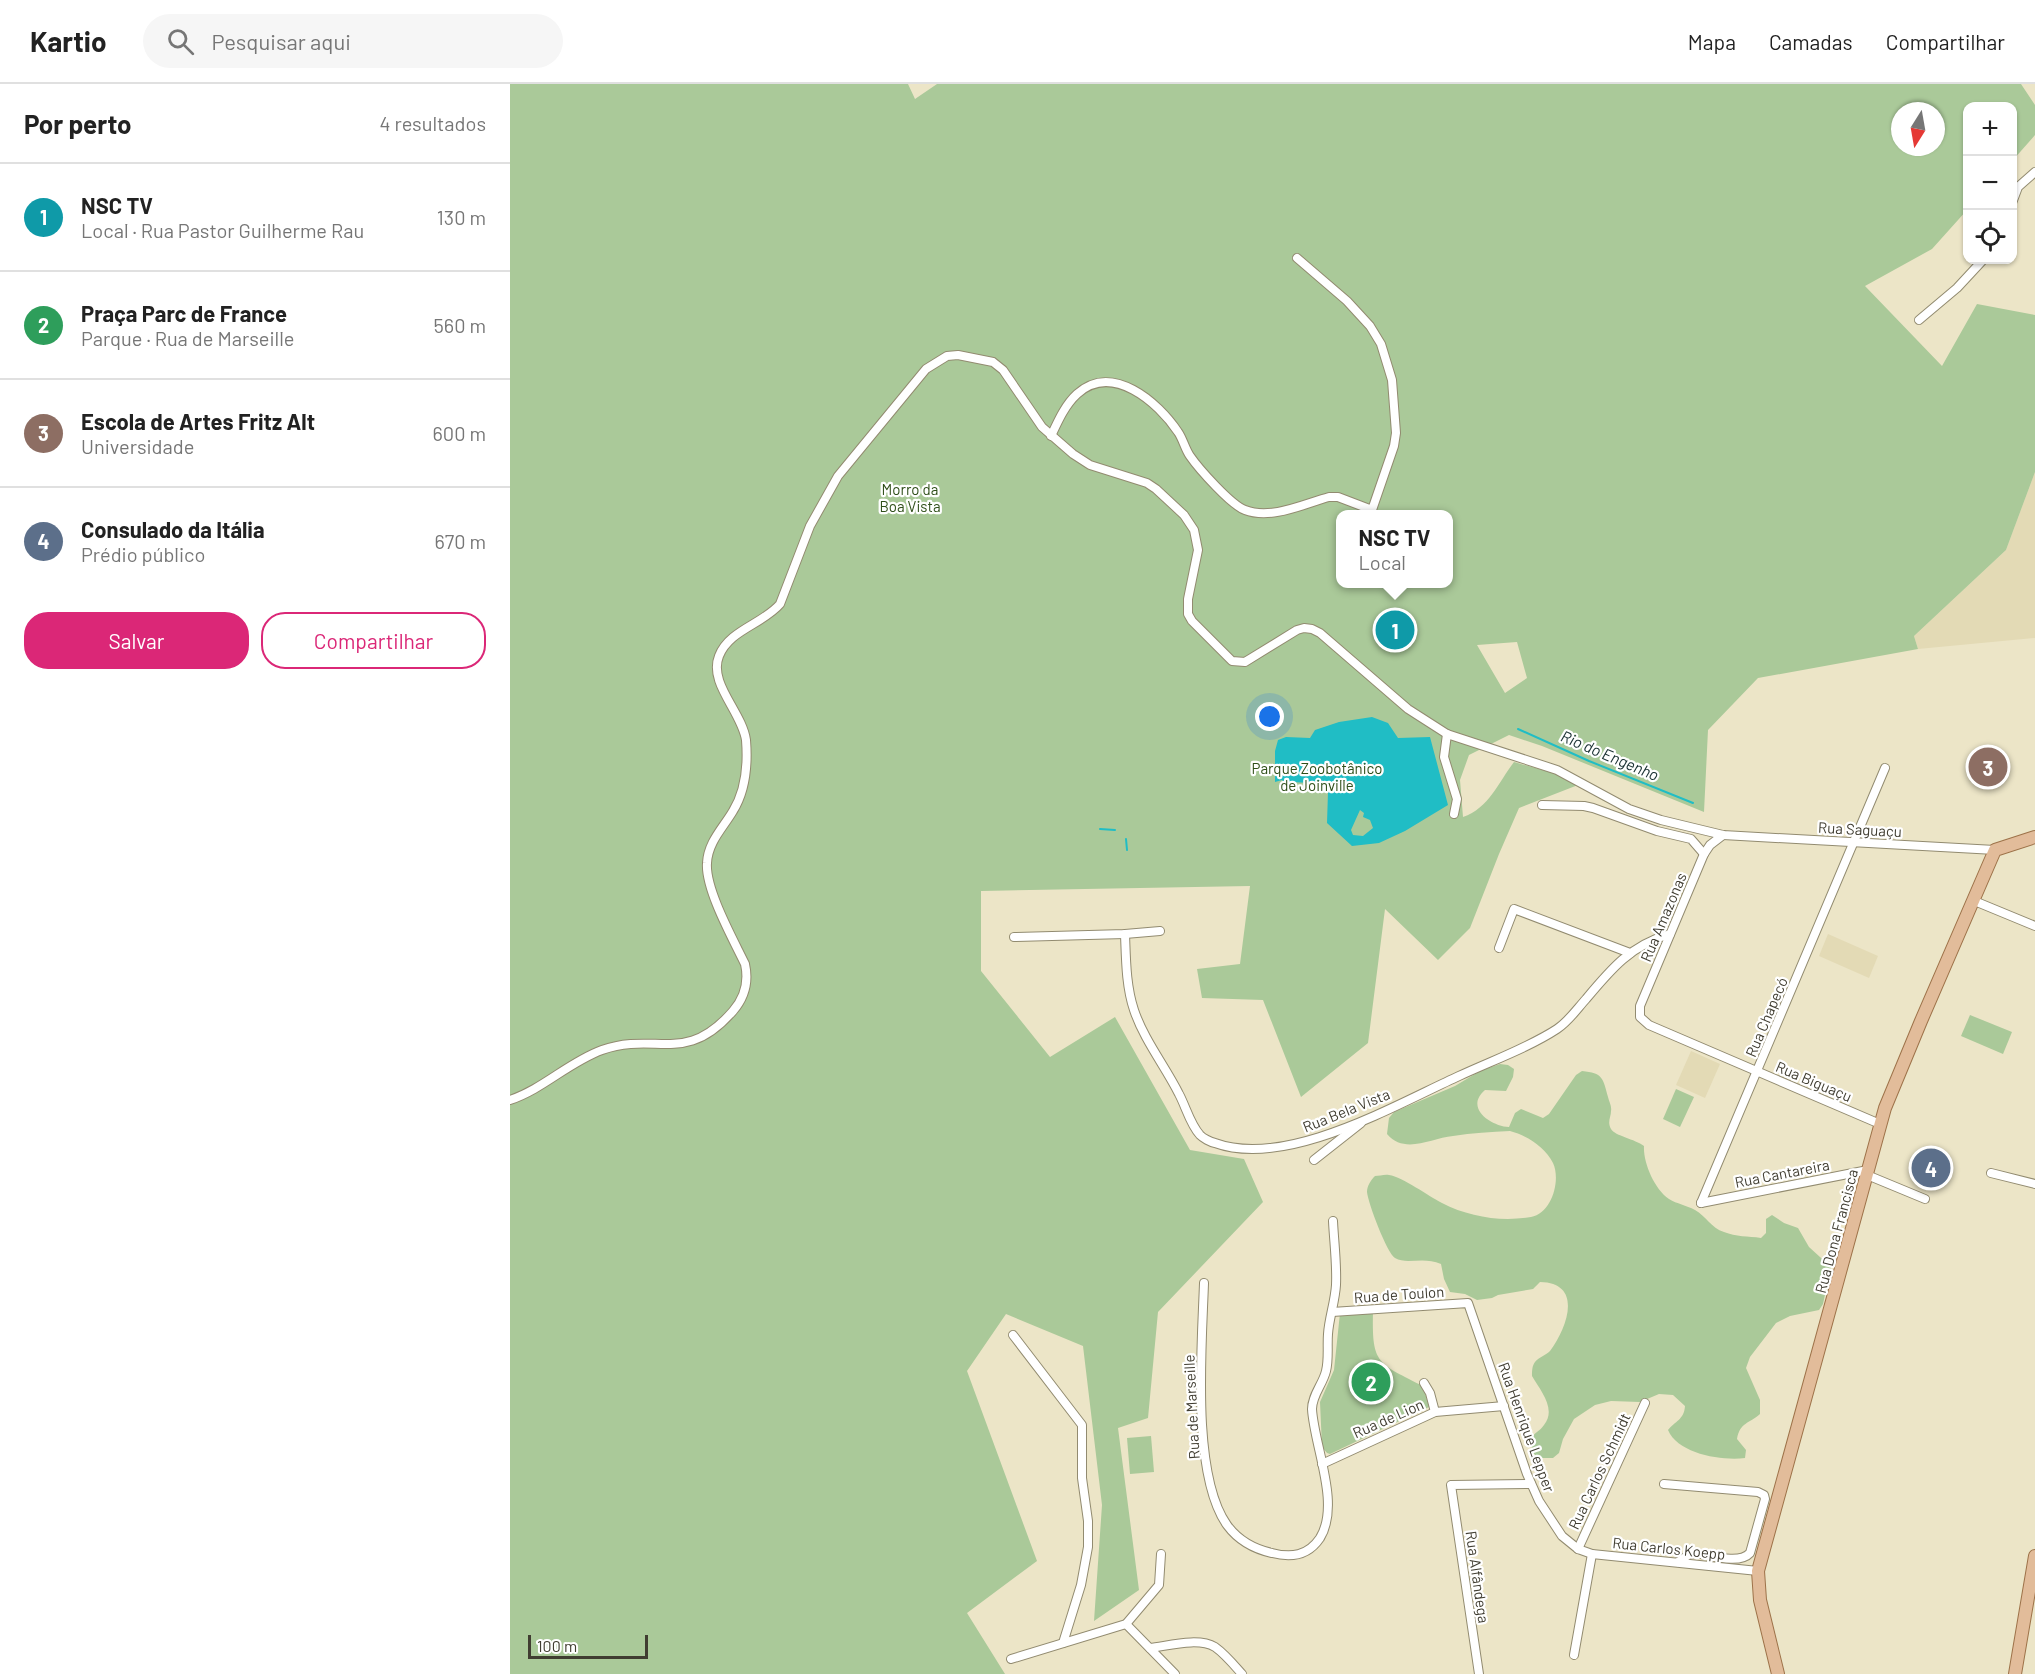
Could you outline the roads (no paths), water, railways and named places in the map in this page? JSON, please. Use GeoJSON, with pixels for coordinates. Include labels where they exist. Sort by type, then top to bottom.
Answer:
{"type":"FeatureCollection","features":[{"type":"Feature","properties":{"kind":"main road"},"geometry":{"type":"LineString","coordinates":[[1995,850],[2035,837]]}},
{"type":"Feature","properties":{"kind":"main road","name":"Rua Dona Francisca"},"geometry":{"type":"LineString","coordinates":[[1778,1674],[1760,1600],[1758,1571],[1880,1124],[1908,1051],[1995,850]]}},
{"type":"Feature","properties":{"kind":"main road"},"geometry":{"type":"LineString","coordinates":[[2015,1674],[2035,1556]]}},
{"type":"Feature","properties":{"kind":"street"},"geometry":{"type":"LineString","coordinates":[[2017,190],[2035,172]]}},
{"type":"Feature","properties":{"kind":"street"},"geometry":{"type":"LineString","coordinates":[[510,1100],[530,1092],[570,1065],[603,1050],[623,1044],[691,1042],[718,1027],[738,1005],[746,986],[745,964],[708,879],[706,864],[716,835],[739,800],[745,779],[747,756],[743,725],[720,685],[716,665],[720,654],[736,635],[772,614],[780,604],[810,525],[826,495],[838,476],[926,369],[947,356],[972,356],[993,362],[1011,380],[1037,420],[1051,436],[1069,403],[1078,393],[1090,385],[1105,380],[1118,382],[1140,394],[1165,415],[1179,433],[1190,456],[1231,501],[1244,510],[1257,513],[1273,512],[1329,497],[1338,497],[1372,510],[1394,446],[1396,433],[1392,380],[1381,344],[1370,326],[1347,301],[1297,258]]}},
{"type":"Feature","properties":{"kind":"street"},"geometry":{"type":"LineString","coordinates":[[1919,320],[1957,288],[1979,264]]}},
{"type":"Feature","properties":{"kind":"street","name":"Rua Saguaçu"},"geometry":{"type":"LineString","coordinates":[[1051,436],[1072,454],[1090,465],[1147,483],[1189,521],[1197,540],[1198,550],[1188,599],[1188,614],[1226,657],[1238,663],[1245,662],[1297,630],[1312,629],[1340,649],[1408,709],[1447,734],[1557,770],[1629,809],[1686,827],[1723,835],[1995,850]]}},
{"type":"Feature","properties":{"kind":"street"},"geometry":{"type":"LineString","coordinates":[[1447,734],[1444,757],[1457,799],[1454,814]]}},
{"type":"Feature","properties":{"kind":"street","name":"Rua Chapecó"},"geometry":{"type":"LineString","coordinates":[[1701,1203],[1885,768]]}},
{"type":"Feature","properties":{"kind":"street"},"geometry":{"type":"LineString","coordinates":[[1542,805],[1584,806],[1684,837],[1696,843],[1704,854]]}},
{"type":"Feature","properties":{"kind":"street"},"geometry":{"type":"LineString","coordinates":[[1629,809],[1634,823]]}},
{"type":"Feature","properties":{"kind":"street"},"geometry":{"type":"LineString","coordinates":[[1634,823],[1646,815]]}},
{"type":"Feature","properties":{"kind":"street"},"geometry":{"type":"LineString","coordinates":[[1684,837],[1686,827]]}},
{"type":"Feature","properties":{"kind":"street","name":"Rua Amazonas"},"geometry":{"type":"LineString","coordinates":[[1640,1017],[1640,1006],[1704,854],[1710,845],[1723,835]]}},
{"type":"Feature","properties":{"kind":"street"},"geometry":{"type":"LineString","coordinates":[[1972,900],[2035,926]]}},
{"type":"Feature","properties":{"kind":"street"},"geometry":{"type":"LineString","coordinates":[[1499,948],[1514,909],[1630,953]]}},
{"type":"Feature","properties":{"kind":"street"},"geometry":{"type":"LineString","coordinates":[[1014,938],[1160,931]]}},
{"type":"Feature","properties":{"kind":"street","name":"Rua Bela Vista"},"geometry":{"type":"LineString","coordinates":[[1125,934],[1129,991],[1136,1017],[1200,1135],[1213,1143],[1230,1148],[1273,1148],[1312,1140],[1370,1117],[1556,1030],[1630,953],[1645,943],[1670,934]]}},
{"type":"Feature","properties":{"kind":"street","name":"Rua Biguaçu"},"geometry":{"type":"LineString","coordinates":[[1640,1017],[1649,1025],[1880,1124]]}},
{"type":"Feature","properties":{"kind":"street"},"geometry":{"type":"LineString","coordinates":[[1314,1160],[1370,1117]]}},
{"type":"Feature","properties":{"kind":"street"},"geometry":{"type":"LineString","coordinates":[[1867,1173],[1925,1199]]}},
{"type":"Feature","properties":{"kind":"street","name":"Rua Cantareira"},"geometry":{"type":"LineString","coordinates":[[1701,1203],[1867,1173]]}},
{"type":"Feature","properties":{"kind":"street"},"geometry":{"type":"LineString","coordinates":[[1991,1173],[2035,1184]]}},
{"type":"Feature","properties":{"kind":"street","name":"Rua de Marseille"},"geometry":{"type":"LineString","coordinates":[[1204,1283],[1201,1383],[1204,1445],[1214,1497],[1228,1526],[1247,1543],[1268,1552],[1293,1556],[1308,1551],[1321,1537],[1327,1520],[1328,1499],[1312,1404],[1326,1370],[1336,1274],[1333,1221]]}},
{"type":"Feature","properties":{"kind":"street","name":"Rua de Toulon"},"geometry":{"type":"LineString","coordinates":[[1332,1312],[1468,1302]]}},
{"type":"Feature","properties":{"kind":"street","name":"Rua Henrique Lepper"},"geometry":{"type":"LineString","coordinates":[[1468,1302],[1531,1484],[1547,1515],[1562,1536],[1578,1549]]}},
{"type":"Feature","properties":{"kind":"street"},"geometry":{"type":"LineString","coordinates":[[1013,1335],[1082,1425],[1082,1478],[1088,1521],[1088,1547],[1081,1585],[1063,1643]]}},
{"type":"Feature","properties":{"kind":"street"},"geometry":{"type":"LineString","coordinates":[[1424,1383],[1430,1393],[1435,1412]]}},
{"type":"Feature","properties":{"kind":"street","name":"Rua Carlos Schmidt"},"geometry":{"type":"LineString","coordinates":[[1578,1549],[1645,1403]]}},
{"type":"Feature","properties":{"kind":"street","name":"Rua de Lion"},"geometry":{"type":"LineString","coordinates":[[1322,1464],[1435,1412],[1504,1406]]}},
{"type":"Feature","properties":{"kind":"street","name":"Rua Alfândega"},"geometry":{"type":"LineString","coordinates":[[1479,1674],[1451,1485],[1531,1484]]}},
{"type":"Feature","properties":{"kind":"street"},"geometry":{"type":"LineString","coordinates":[[1664,1484],[1758,1492],[1764,1495],[1765,1499],[1748,1556],[1736,1559],[1695,1553],[1678,1562]]}},
{"type":"Feature","properties":{"kind":"street","name":"Rua Carlos Koepp"},"geometry":{"type":"LineString","coordinates":[[1578,1549],[1592,1554],[1758,1571]]}},
{"type":"Feature","properties":{"kind":"street"},"geometry":{"type":"LineString","coordinates":[[1011,1659],[1126,1624],[1159,1585],[1161,1554]]}},
{"type":"Feature","properties":{"kind":"street"},"geometry":{"type":"LineString","coordinates":[[1574,1655],[1592,1554]]}},
{"type":"Feature","properties":{"kind":"street"},"geometry":{"type":"LineString","coordinates":[[1126,1624],[1175,1674]]}},
{"type":"Feature","properties":{"kind":"street"},"geometry":{"type":"LineString","coordinates":[[1150,1648],[1193,1643],[1207,1644],[1218,1650],[1242,1674]]}},
{"type":"Feature","properties":{"kind":"water"},"geometry":{"type":"Polygon","coordinates":[[[1372,717],[1388,723],[1398,738],[1430,737],[1448,805],[1405,831],[1379,843],[1352,846],[1327,823],[1328,792],[1311,783],[1291,782],[1289,786],[1282,780],[1275,782],[1275,751],[1278,740],[1286,737],[1310,738],[1315,730],[1339,722],[1372,717]],[[1360,810],[1351,830],[1353,835],[1363,836],[1373,828],[1370,820],[1363,817],[1364,813],[1360,810]]]}},
{"type":"Feature","properties":{"kind":"waterway","name":"Rio do Engenho"},"geometry":{"type":"LineString","coordinates":[[1518,729],[1589,761],[1693,803]]}},
{"type":"Feature","properties":{"kind":"waterway"},"geometry":{"type":"LineString","coordinates":[[1100,829],[1115,830]]}},
{"type":"Feature","properties":{"kind":"waterway"},"geometry":{"type":"LineString","coordinates":[[1126,839],[1127,850]]}},
{"type":"Feature","properties":{"kind":"place","name":"NSC TV"},"geometry":{"type":"Point","coordinates":[1395,630]}},
{"type":"Feature","properties":{"kind":"place","name":"Escola de Artes Fritz Alt"},"geometry":{"type":"Point","coordinates":[1988,767]}},
{"type":"Feature","properties":{"kind":"place","name":"Consulado da Itália"},"geometry":{"type":"Point","coordinates":[1931,1168]}},
{"type":"Feature","properties":{"kind":"place","name":"Praça Parc de France"},"geometry":{"type":"Point","coordinates":[1371,1382]}},
{"type":"Feature","properties":{"kind":"park label","name":"Morro da Boa Vista"},"geometry":{"type":"Point","coordinates":[910,498]}},
{"type":"Feature","properties":{"kind":"park label","name":"Parque Zoobotânico de Joinville"},"geometry":{"type":"Point","coordinates":[1317,776]}}]}
